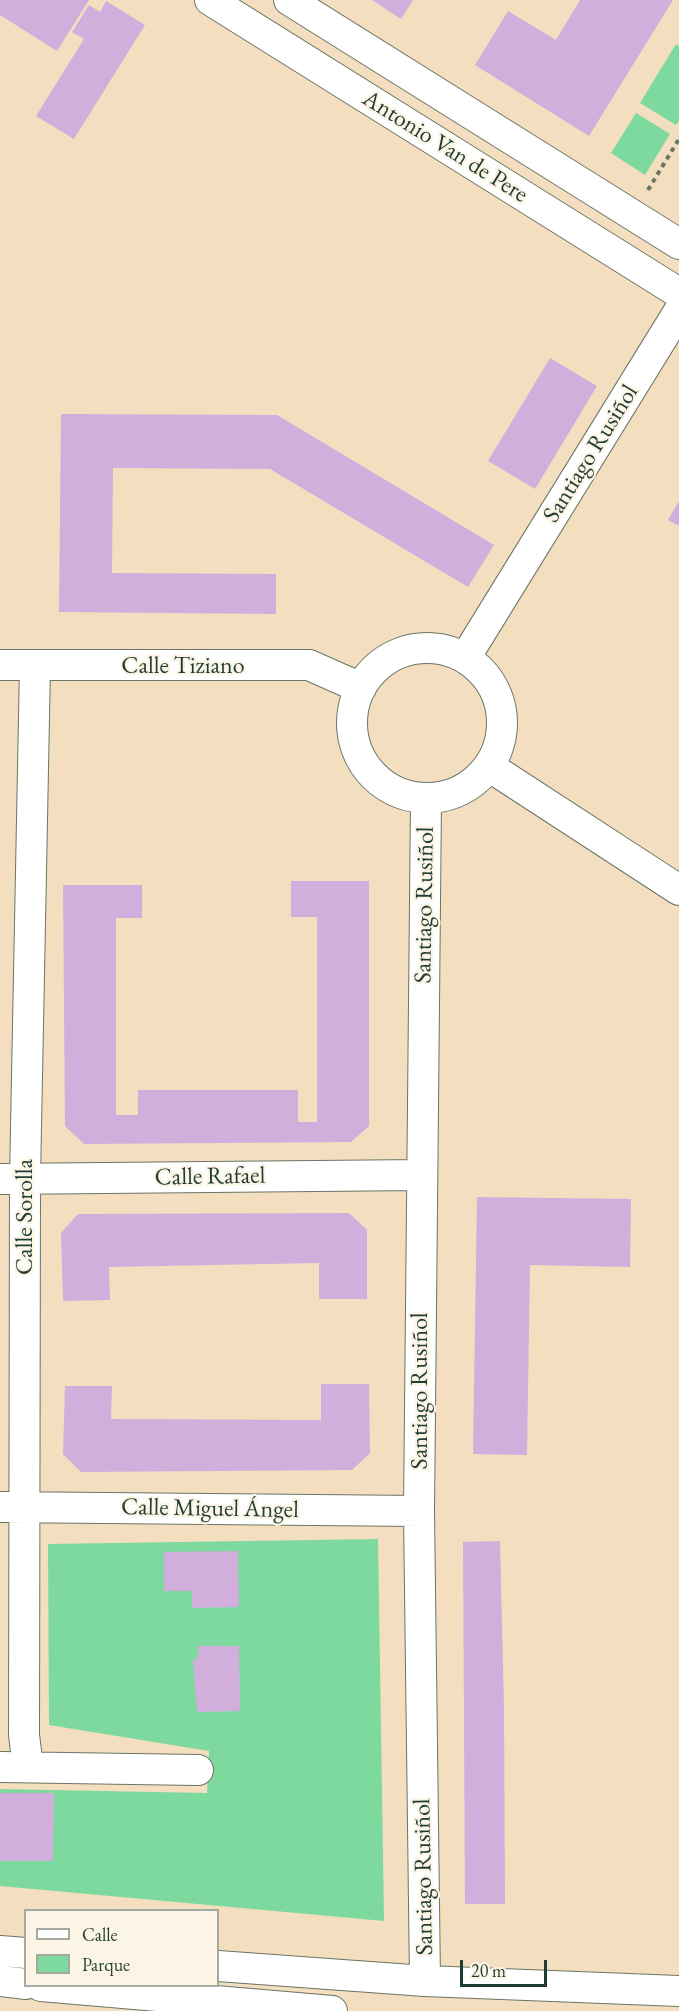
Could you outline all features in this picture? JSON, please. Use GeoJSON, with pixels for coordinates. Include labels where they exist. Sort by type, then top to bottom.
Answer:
{"type":"FeatureCollection","features":[{"type":"Feature","properties":{"kind":"street","name":"Antonio Van de Pere"},"geometry":{"type":"LineString","coordinates":[[210,0],[679,293]]}},
{"type":"Feature","properties":{"kind":"street","name":"Antonio Van de Pere"},"geometry":{"type":"LineString","coordinates":[[289,0],[679,244]]}},
{"type":"Feature","properties":{"kind":"street","name":"Santiago Rusiñol"},"geometry":{"type":"LineString","coordinates":[[465,658],[679,311]]}},
{"type":"Feature","properties":{"kind":"street"},"geometry":{"type":"LineString","coordinates":[[438,648],[465,658],[483,671],[497,693],[503,718],[501,744],[489,766],[472,784],[458,792],[426,800],[402,795],[388,787],[364,765],[354,742],[352,718],[361,688],[370,673],[389,657],[413,649],[438,648]]}},
{"type":"Feature","properties":{"kind":"street","name":"Calle Tiziano"},"geometry":{"type":"LineString","coordinates":[[0,665],[309,666],[361,688]]}},
{"type":"Feature","properties":{"kind":"street","name":"Calle Sorolla"},"geometry":{"type":"LineString","coordinates":[[14,1767],[24,1735],[13,1507],[12,1179],[35,666]]}},
{"type":"Feature","properties":{"kind":"street"},"geometry":{"type":"LineString","coordinates":[[489,766],[679,890]]}},
{"type":"Feature","properties":{"kind":"street","name":"Santiago Rusiñol"},"geometry":{"type":"LineString","coordinates":[[425,1982],[420,1511],[421,1175],[426,800]]}},
{"type":"Feature","properties":{"kind":"street","name":"Calle Rafael"},"geometry":{"type":"LineString","coordinates":[[12,1179],[421,1175]]}},
{"type":"Feature","properties":{"kind":"street","name":"Calle Miguel Ángel"},"geometry":{"type":"LineString","coordinates":[[13,1507],[420,1511]]}},
{"type":"Feature","properties":{"kind":"street"},"geometry":{"type":"LineString","coordinates":[[14,1767],[198,1770]]}},
{"type":"Feature","properties":{"kind":"street"},"geometry":{"type":"LineString","coordinates":[[0,1951],[24,1953]]}},
{"type":"Feature","properties":{"kind":"street"},"geometry":{"type":"LineString","coordinates":[[219,1966],[425,1982],[679,1991]]}},
{"type":"Feature","properties":{"kind":"street"},"geometry":{"type":"LineString","coordinates":[[0,1981],[24,1984]]}},
{"type":"Feature","properties":{"kind":"street"},"geometry":{"type":"LineString","coordinates":[[53,1987],[332,2011]]}},
{"type":"Feature","properties":{"kind":"path"},"geometry":{"type":"LineString","coordinates":[[632,215],[679,139]]}},
{"type":"Feature","properties":{"kind":"green space"},"geometry":{"type":"Polygon","coordinates":[[[676,44],[679,46],[679,121],[676,125],[640,103],[676,44]]]}},
{"type":"Feature","properties":{"kind":"green space"},"geometry":{"type":"Polygon","coordinates":[[[636,113],[670,134],[645,175],[611,153],[636,113]]]}},
{"type":"Feature","properties":{"kind":"green space"},"geometry":{"type":"Polygon","coordinates":[[[378,1539],[384,1921],[0,1886],[0,1789],[207,1793],[209,1751],[49,1725],[48,1544],[378,1539]]]}},
{"type":"Feature","properties":{"kind":"building"},"geometry":{"type":"Polygon","coordinates":[[[0,0],[89,0],[57,51],[0,15],[0,0]]]}},
{"type":"Feature","properties":{"kind":"building"},"geometry":{"type":"Polygon","coordinates":[[[372,0],[413,0],[401,19],[372,0]]]}},
{"type":"Feature","properties":{"kind":"building"},"geometry":{"type":"Polygon","coordinates":[[[580,0],[673,0],[589,136],[475,65],[508,11],[556,40],[580,0]]]}},
{"type":"Feature","properties":{"kind":"building"},"geometry":{"type":"Polygon","coordinates":[[[106,1],[145,25],[74,139],[36,116],[84,39],[72,32],[89,5],[100,12],[106,1]]]}},
{"type":"Feature","properties":{"kind":"building"},"geometry":{"type":"Polygon","coordinates":[[[550,358],[597,386],[535,489],[488,461],[550,358]]]}},
{"type":"Feature","properties":{"kind":"building"},"geometry":{"type":"Polygon","coordinates":[[[61,414],[277,415],[494,545],[468,587],[270,469],[113,468],[112,573],[276,574],[276,614],[59,612],[61,414]]]}},
{"type":"Feature","properties":{"kind":"building"},"geometry":{"type":"Polygon","coordinates":[[[679,501],[679,526],[668,520],[679,501]]]}},
{"type":"Feature","properties":{"kind":"building"},"geometry":{"type":"Polygon","coordinates":[[[291,881],[369,881],[369,1126],[351,1142],[84,1144],[65,1126],[63,885],[142,885],[142,918],[116,918],[116,1115],[138,1115],[138,1090],[298,1090],[298,1122],[317,1122],[317,917],[291,917],[291,881]]]}},
{"type":"Feature","properties":{"kind":"building"},"geometry":{"type":"Polygon","coordinates":[[[477,1197],[631,1199],[630,1267],[530,1265],[527,1455],[473,1454],[477,1197]]]}},
{"type":"Feature","properties":{"kind":"building"},"geometry":{"type":"Polygon","coordinates":[[[349,1213],[367,1230],[367,1299],[319,1299],[319,1263],[109,1267],[110,1300],[63,1301],[61,1233],[78,1214],[349,1213]]]}},
{"type":"Feature","properties":{"kind":"building"},"geometry":{"type":"Polygon","coordinates":[[[321,1384],[369,1384],[370,1453],[352,1470],[81,1472],[63,1454],[65,1386],[112,1386],[111,1419],[321,1420],[321,1384]]]}},
{"type":"Feature","properties":{"kind":"building"},"geometry":{"type":"Polygon","coordinates":[[[500,1541],[505,1904],[465,1904],[463,1542],[500,1541]]]}},
{"type":"Feature","properties":{"kind":"building"},"geometry":{"type":"Polygon","coordinates":[[[238,1551],[239,1607],[192,1608],[192,1591],[164,1591],[164,1552],[238,1551]]]}},
{"type":"Feature","properties":{"kind":"building"},"geometry":{"type":"Polygon","coordinates":[[[198,1646],[239,1646],[240,1711],[197,1712],[193,1661],[198,1657],[198,1646]]]}},
{"type":"Feature","properties":{"kind":"building"},"geometry":{"type":"Polygon","coordinates":[[[0,1793],[54,1793],[53,1861],[0,1861],[0,1793]]]}}]}
